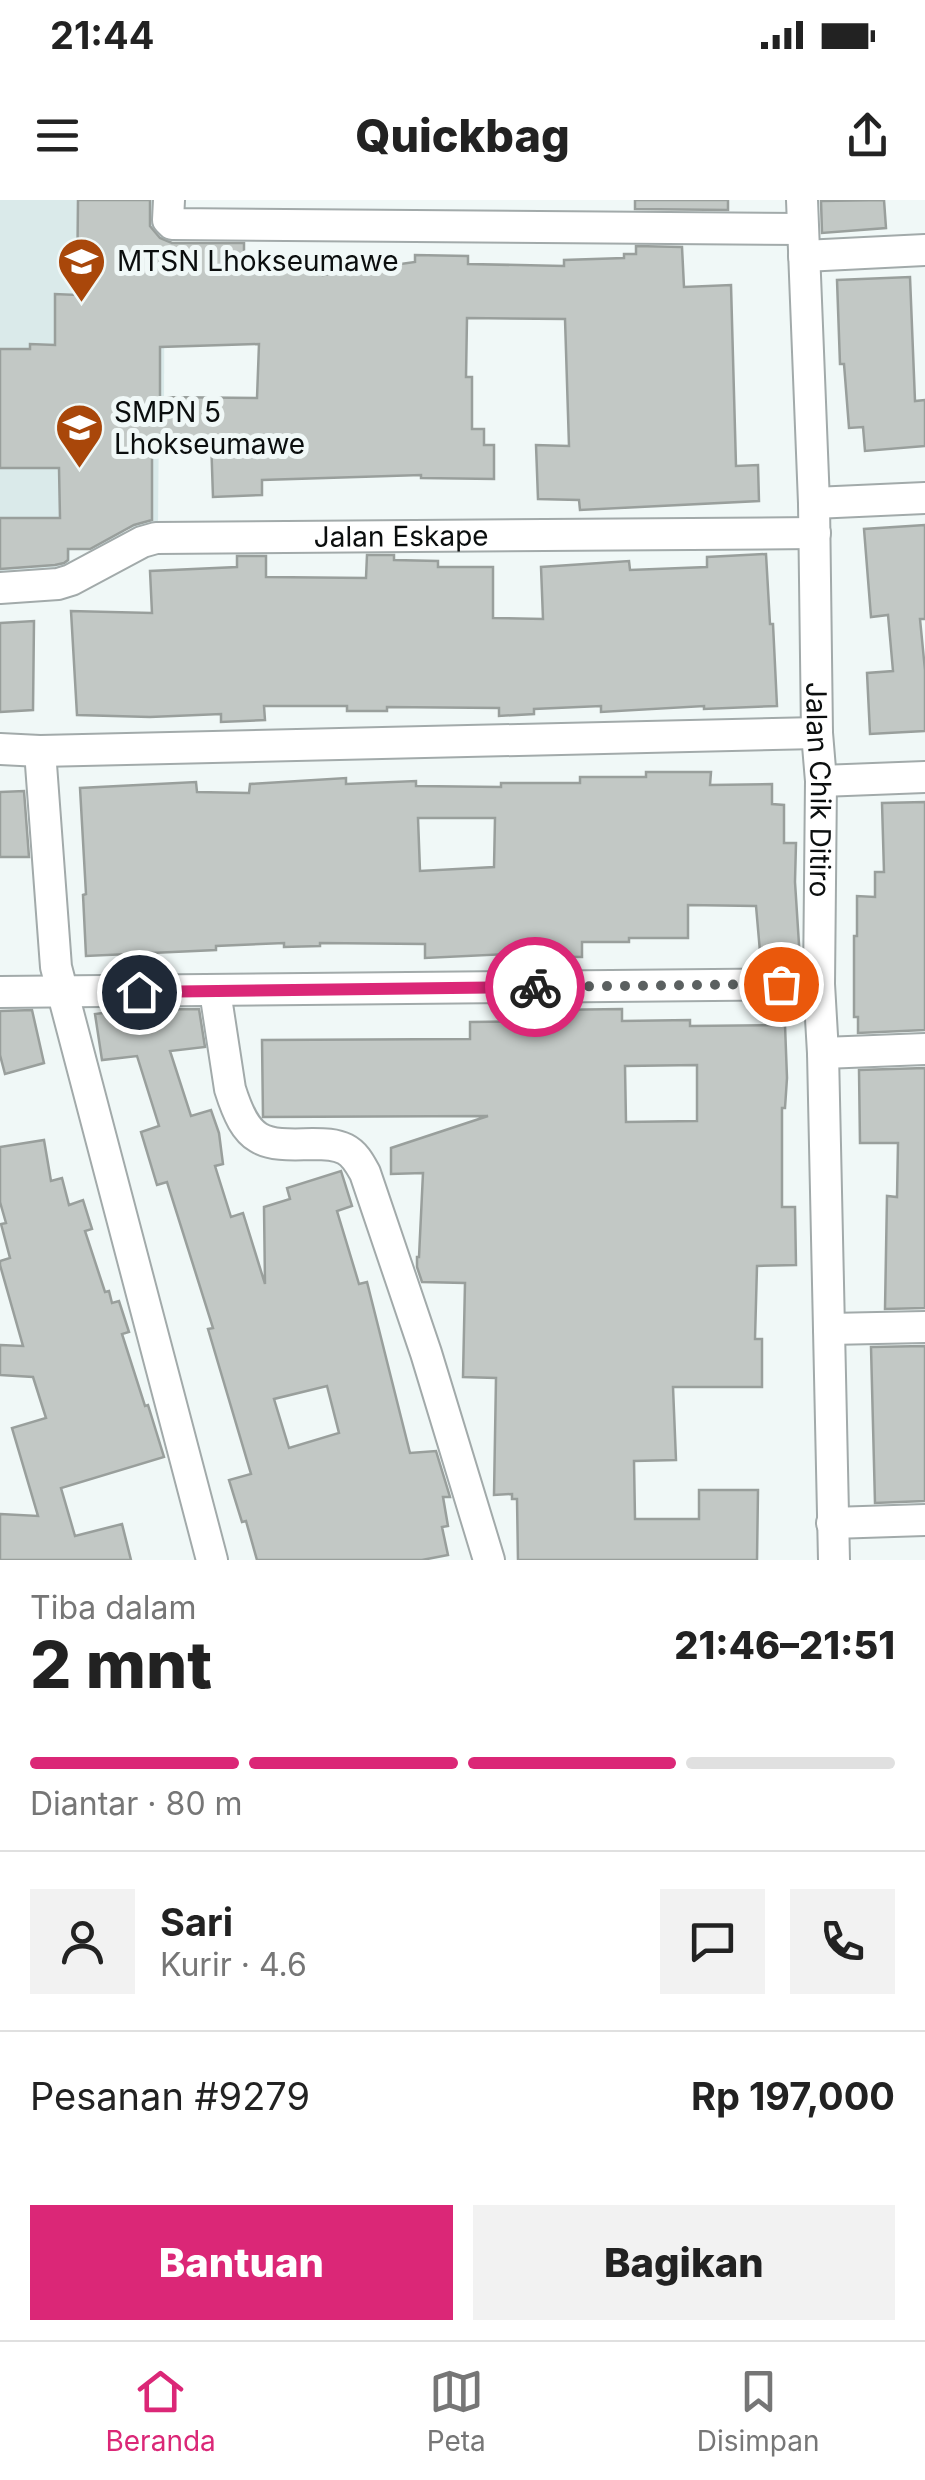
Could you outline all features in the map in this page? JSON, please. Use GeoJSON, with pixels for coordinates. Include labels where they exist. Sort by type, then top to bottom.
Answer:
{"type":"FeatureCollection","features":[{"type":"Feature","properties":{"kind":"street"},"geometry":{"type":"LineString","coordinates":[[169,200],[168,220],[172,224],[322,212],[615,213],[803,228],[925,250]]}},
{"type":"Feature","properties":{"kind":"street","name":"Jalan Chik Ditiro"},"geometry":{"type":"LineString","coordinates":[[803,228],[815,518],[821,781],[819,984],[834,1560]]}},
{"type":"Feature","properties":{"kind":"street","name":"Jalan Eskape"},"geometry":{"type":"LineString","coordinates":[[0,588],[71,580],[156,538],[815,518],[925,498]]}},
{"type":"Feature","properties":{"kind":"street"},"geometry":{"type":"LineString","coordinates":[[0,749],[817,732]]}},
{"type":"Feature","properties":{"kind":"street"},"geometry":{"type":"LineString","coordinates":[[40,750],[56,967],[212,1560]]}},
{"type":"Feature","properties":{"kind":"street"},"geometry":{"type":"LineString","coordinates":[[821,781],[925,777]]}},
{"type":"Feature","properties":{"kind":"street"},"geometry":{"type":"LineString","coordinates":[[0,992],[819,984]]}},
{"type":"Feature","properties":{"kind":"street"},"geometry":{"type":"LineString","coordinates":[[215,991],[230,1090],[254,1136],[268,1144],[285,1146],[331,1144],[355,1156],[365,1173],[426,1353],[489,1560]]}},
{"type":"Feature","properties":{"kind":"street"},"geometry":{"type":"LineString","coordinates":[[823,1053],[925,1048]]}},
{"type":"Feature","properties":{"kind":"street"},"geometry":{"type":"LineString","coordinates":[[829,1329],[925,1327]]}},
{"type":"Feature","properties":{"kind":"street"},"geometry":{"type":"LineString","coordinates":[[832,1523],[925,1520]]}},
{"type":"Feature","properties":{"kind":"shaded area","name":"MTSN Lhokseumawe"},"geometry":{"type":"Polygon","coordinates":[[[0,200],[165,200],[164,406],[0,405],[0,200]]]}},
{"type":"Feature","properties":{"kind":"shaded area","name":"SMPN 5 Lhokseumawe"},"geometry":{"type":"Polygon","coordinates":[[[0,411],[159,411],[158,528],[124,529],[124,550],[70,550],[69,575],[0,575],[0,411]]]}},
{"type":"Feature","properties":{"kind":"building"},"geometry":{"type":"Polygon","coordinates":[[[78,200],[150,200],[150,226],[160,238],[172,243],[244,243],[244,260],[293,260],[293,255],[323,255],[323,275],[415,262],[415,255],[468,256],[468,264],[564,266],[564,260],[624,258],[624,254],[636,254],[636,246],[682,247],[684,287],[731,285],[736,466],[758,465],[759,501],[580,510],[579,500],[538,499],[536,445],[569,446],[565,319],[467,318],[466,377],[472,377],[472,429],[484,429],[484,445],[494,445],[494,479],[421,475],[262,480],[262,495],[213,497],[211,438],[152,437],[152,520],[134,525],[90,549],[68,549],[68,560],[64,563],[0,569],[0,518],[60,518],[59,468],[0,468],[0,349],[55,345],[55,294],[77,295],[78,200]],[[259,344],[160,347],[160,397],[257,398],[259,344]]]}},
{"type":"Feature","properties":{"kind":"building"},"geometry":{"type":"Polygon","coordinates":[[[635,200],[728,200],[728,210],[635,209],[635,200]]]}},
{"type":"Feature","properties":{"kind":"building"},"geometry":{"type":"Polygon","coordinates":[[[884,200],[886,228],[822,233],[821,201],[884,200]]]}},
{"type":"Feature","properties":{"kind":"building"},"geometry":{"type":"Polygon","coordinates":[[[910,277],[915,401],[925,400],[925,446],[865,451],[863,427],[849,428],[844,364],[840,364],[837,280],[910,277]]]}},
{"type":"Feature","properties":{"kind":"building"},"geometry":{"type":"Polygon","coordinates":[[[925,525],[925,619],[920,619],[925,731],[870,734],[867,673],[893,671],[888,615],[871,617],[864,529],[925,525]]]}},
{"type":"Feature","properties":{"kind":"building"},"geometry":{"type":"Polygon","coordinates":[[[766,554],[777,706],[601,712],[601,706],[534,709],[534,714],[499,716],[499,708],[387,707],[387,711],[347,711],[347,706],[264,706],[265,720],[221,722],[221,714],[77,715],[71,611],[152,613],[150,571],[237,567],[237,556],[266,556],[266,577],[366,578],[367,555],[438,561],[438,567],[493,567],[493,618],[543,619],[541,567],[629,561],[630,570],[707,567],[707,557],[766,554]]]}},
{"type":"Feature","properties":{"kind":"building"},"geometry":{"type":"Polygon","coordinates":[[[34,621],[33,710],[0,712],[0,623],[34,621]]]}},
{"type":"Feature","properties":{"kind":"building"},"geometry":{"type":"Polygon","coordinates":[[[646,772],[711,772],[710,785],[772,784],[772,804],[784,805],[784,843],[796,843],[800,960],[761,963],[756,906],[688,905],[688,938],[582,942],[582,957],[508,954],[425,958],[425,944],[320,943],[86,956],[80,788],[196,782],[197,792],[249,793],[250,784],[346,778],[346,784],[416,781],[416,786],[501,787],[501,783],[580,783],[580,777],[646,777],[646,772]],[[418,818],[420,871],[494,867],[495,818],[418,818]]]}},
{"type":"Feature","properties":{"kind":"building"},"geometry":{"type":"Polygon","coordinates":[[[24,791],[29,857],[0,857],[0,792],[24,791]]]}},
{"type":"Feature","properties":{"kind":"building"},"geometry":{"type":"Polygon","coordinates":[[[925,802],[925,1030],[858,1033],[858,1017],[854,1017],[857,896],[875,897],[875,872],[884,872],[882,803],[925,802]]]}},
{"type":"Feature","properties":{"kind":"building"},"geometry":{"type":"Polygon","coordinates":[[[199,1009],[205,1047],[170,1051],[191,1116],[211,1110],[223,1164],[215,1166],[231,1217],[243,1213],[265,1284],[264,1207],[290,1199],[287,1188],[341,1171],[352,1206],[337,1211],[359,1284],[367,1282],[410,1453],[436,1451],[450,1497],[443,1497],[448,1526],[442,1527],[448,1555],[422,1560],[257,1560],[229,1480],[251,1474],[208,1329],[213,1328],[167,1182],[157,1185],[141,1132],[159,1126],[137,1056],[102,1060],[95,1014],[199,1009]],[[327,1386],[274,1399],[289,1448],[339,1433],[327,1386]]]}},
{"type":"Feature","properties":{"kind":"building"},"geometry":{"type":"Polygon","coordinates":[[[622,1009],[622,1021],[690,1020],[690,1026],[785,1025],[782,1207],[795,1207],[796,1265],[757,1266],[755,1339],[762,1339],[762,1387],[673,1387],[676,1460],[634,1461],[635,1519],[699,1519],[699,1490],[758,1490],[757,1560],[518,1560],[517,1499],[512,1499],[512,1494],[494,1495],[496,1378],[463,1377],[465,1283],[422,1282],[417,1257],[423,1173],[391,1174],[391,1148],[488,1116],[263,1117],[262,1040],[470,1039],[470,1022],[550,1021],[549,1010],[622,1009]],[[697,1065],[625,1066],[626,1122],[697,1121],[697,1065]]]}},
{"type":"Feature","properties":{"kind":"building"},"geometry":{"type":"Polygon","coordinates":[[[32,1010],[44,1063],[5,1074],[0,1055],[0,1011],[32,1010]]]}},
{"type":"Feature","properties":{"kind":"building"},"geometry":{"type":"Polygon","coordinates":[[[925,1068],[925,1308],[885,1309],[887,1196],[897,1197],[898,1143],[860,1143],[859,1070],[925,1068]]]}},
{"type":"Feature","properties":{"kind":"building"},"geometry":{"type":"Polygon","coordinates":[[[44,1140],[51,1181],[62,1178],[69,1205],[83,1200],[92,1229],[85,1231],[105,1292],[109,1291],[112,1303],[119,1301],[129,1332],[122,1334],[164,1457],[61,1488],[75,1536],[122,1524],[131,1560],[0,1560],[0,1514],[38,1516],[12,1428],[46,1418],[33,1377],[0,1375],[0,1345],[23,1346],[0,1265],[0,1261],[10,1258],[1,1224],[6,1223],[0,1202],[0,1147],[44,1140]]]}},
{"type":"Feature","properties":{"kind":"building"},"geometry":{"type":"Polygon","coordinates":[[[925,1346],[925,1501],[875,1503],[871,1347],[925,1346]]]}},
{"type":"Feature","properties":{"kind":"way so far"},"geometry":{"type":"LineString","coordinates":[[535,987],[781,984]]}},
{"type":"Feature","properties":{"kind":"place","name":"MTSN Lhokseumawe"},"geometry":{"type":"Point","coordinates":[82,304]}},
{"type":"Feature","properties":{"kind":"place","name":"SMPN 5 Lhokseumawe"},"geometry":{"type":"Point","coordinates":[79,470]}},
{"type":"Feature","properties":{"kind":"route"},"geometry":{"type":"LineString","coordinates":[[139,992],[535,987]]}}]}
